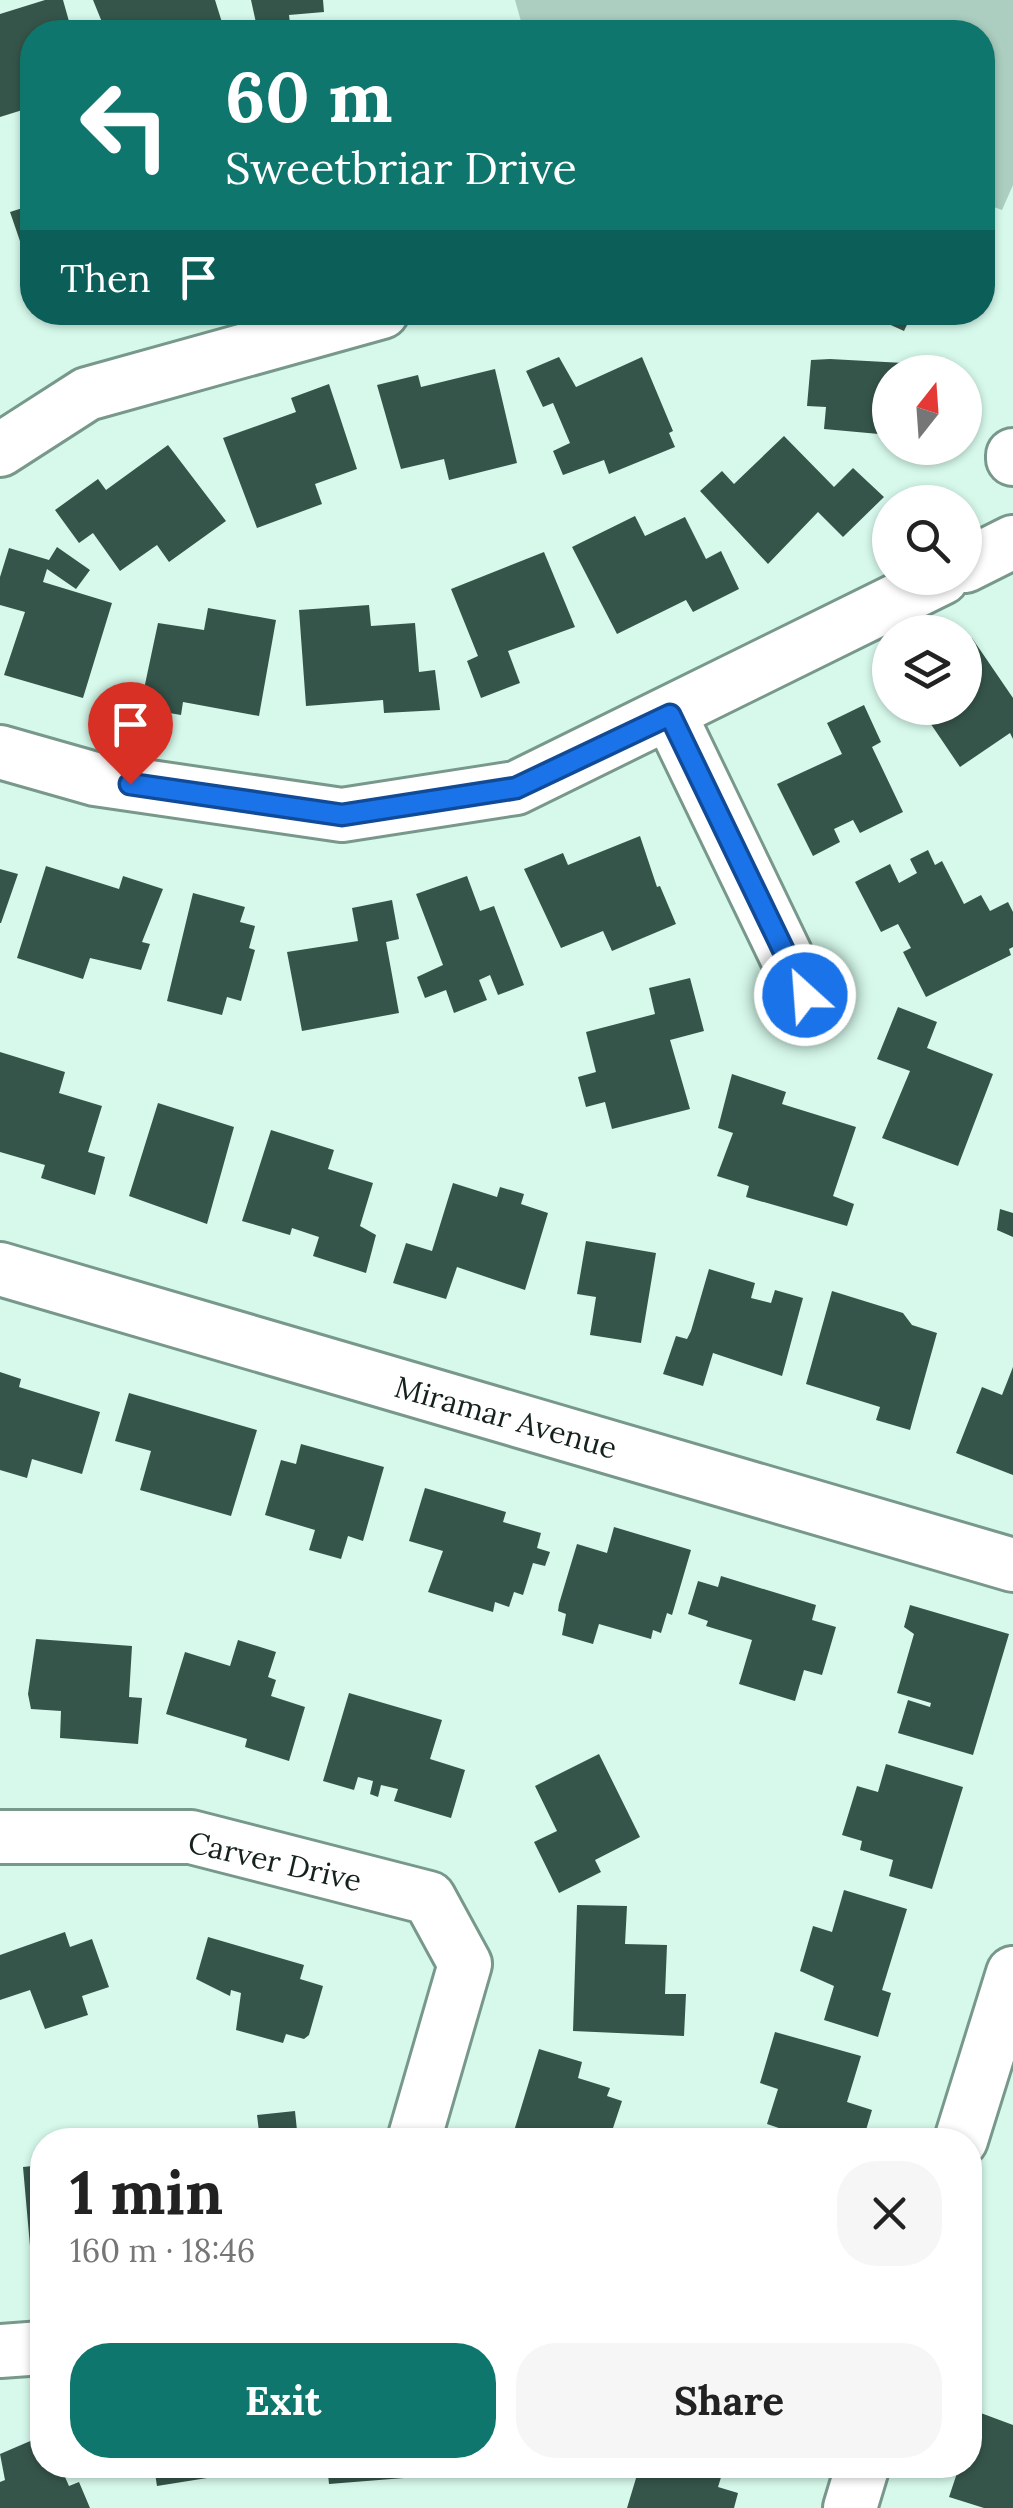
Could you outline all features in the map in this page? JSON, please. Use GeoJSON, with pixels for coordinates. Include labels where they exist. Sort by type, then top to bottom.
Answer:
{"type":"FeatureCollection","features":[{"type":"Feature","properties":{"kind":"street"},"geometry":{"type":"LineString","coordinates":[[0,450],[87,394],[335,325]]}},
{"type":"Feature","properties":{"kind":"street"},"geometry":{"type":"LineString","coordinates":[[982,558],[1013,542]]}},
{"type":"Feature","properties":{"kind":"street"},"geometry":{"type":"LineString","coordinates":[[0,752],[95,779],[342,815],[516,788],[908,595]]}},
{"type":"Feature","properties":{"kind":"street"},"geometry":{"type":"LineString","coordinates":[[670,715],[805,995]]}},
{"type":"Feature","properties":{"kind":"street","name":"Miramar Avenue"},"geometry":{"type":"LineString","coordinates":[[0,1269],[1013,1565]]}},
{"type":"Feature","properties":{"kind":"street","name":"Carver Drive"},"geometry":{"type":"LineString","coordinates":[[0,1837],[191,1837],[429,1898],[465,1964],[417,2128]]}},
{"type":"Feature","properties":{"kind":"street"},"geometry":{"type":"LineString","coordinates":[[970,2128],[996,2089],[1013,1974]]}},
{"type":"Feature","properties":{"kind":"street"},"geometry":{"type":"LineString","coordinates":[[0,2351],[30,2349]]}},
{"type":"Feature","properties":{"kind":"street"},"geometry":{"type":"LineString","coordinates":[[850,2508],[860,2478]]}},
{"type":"Feature","properties":{"kind":"green space"},"geometry":{"type":"Polygon","coordinates":[[[515,0],[1013,0],[1013,185],[1002,210],[995,207],[995,20],[521,20],[515,0]]]}},
{"type":"Feature","properties":{"kind":"building"},"geometry":{"type":"Polygon","coordinates":[[[45,0],[63,0],[69,20],[20,20],[20,111],[0,117],[0,14],[45,0]]]}},
{"type":"Feature","properties":{"kind":"building"},"geometry":{"type":"Polygon","coordinates":[[[93,0],[215,0],[221,20],[101,20],[93,0]]]}},
{"type":"Feature","properties":{"kind":"building"},"geometry":{"type":"Polygon","coordinates":[[[251,0],[323,0],[324,12],[289,15],[290,20],[255,20],[251,0]]]}},
{"type":"Feature","properties":{"kind":"building"},"geometry":{"type":"Polygon","coordinates":[[[20,209],[20,241],[10,212],[20,209]]]}},
{"type":"Feature","properties":{"kind":"building"},"geometry":{"type":"Polygon","coordinates":[[[559,357],[576,387],[642,357],[673,431],[669,433],[675,447],[609,474],[604,460],[563,475],[553,451],[570,443],[553,403],[543,407],[526,371],[559,357]]]}},
{"type":"Feature","properties":{"kind":"building"},"geometry":{"type":"Polygon","coordinates":[[[811,360],[872,361],[872,433],[824,429],[826,407],[807,406],[811,360]]]}},
{"type":"Feature","properties":{"kind":"building"},"geometry":{"type":"Polygon","coordinates":[[[495,369],[517,463],[449,480],[444,459],[401,469],[377,385],[418,375],[421,387],[495,369]]]}},
{"type":"Feature","properties":{"kind":"building"},"geometry":{"type":"Polygon","coordinates":[[[329,384],[357,469],[315,484],[322,504],[257,528],[223,438],[296,412],[291,398],[329,384]]]}},
{"type":"Feature","properties":{"kind":"building"},"geometry":{"type":"Polygon","coordinates":[[[784,436],[834,487],[853,468],[872,486],[872,509],[843,537],[818,512],[768,564],[700,491],[722,471],[734,484],[784,436]]]}},
{"type":"Feature","properties":{"kind":"building"},"geometry":{"type":"Polygon","coordinates":[[[168,445],[226,521],[169,562],[157,545],[120,571],[93,533],[79,543],[55,510],[98,479],[106,490],[168,445]]]}},
{"type":"Feature","properties":{"kind":"building"},"geometry":{"type":"Polygon","coordinates":[[[635,516],[645,536],[685,517],[706,559],[721,551],[739,589],[693,612],[686,600],[617,634],[572,547],[635,516]]]}},
{"type":"Feature","properties":{"kind":"building"},"geometry":{"type":"Polygon","coordinates":[[[57,547],[90,570],[76,589],[47,569],[43,582],[112,603],[83,698],[4,675],[25,612],[0,605],[0,577],[9,548],[49,560],[57,547]]]}},
{"type":"Feature","properties":{"kind":"building"},"geometry":{"type":"Polygon","coordinates":[[[544,552],[575,627],[508,651],[520,683],[481,698],[467,661],[478,656],[451,589],[544,552]]]}},
{"type":"Feature","properties":{"kind":"building"},"geometry":{"type":"Polygon","coordinates":[[[369,605],[371,626],[415,623],[419,672],[435,670],[440,710],[384,713],[383,700],[306,706],[299,610],[369,605]]]}},
{"type":"Feature","properties":{"kind":"building"},"geometry":{"type":"Polygon","coordinates":[[[208,608],[276,620],[259,716],[183,702],[181,715],[140,708],[158,623],[204,630],[208,608]]]}},
{"type":"Feature","properties":{"kind":"building"},"geometry":{"type":"Polygon","coordinates":[[[982,653],[1013,698],[1013,739],[1010,733],[960,767],[932,725],[982,725],[982,653]]]}},
{"type":"Feature","properties":{"kind":"building"},"geometry":{"type":"Polygon","coordinates":[[[864,705],[881,742],[872,747],[903,812],[860,833],[853,820],[834,829],[840,842],[813,856],[777,784],[842,754],[827,723],[864,705]]]}},
{"type":"Feature","properties":{"kind":"building"},"geometry":{"type":"Polygon","coordinates":[[[640,836],[657,887],[660,886],[676,924],[612,951],[603,931],[561,948],[524,869],[563,853],[568,865],[640,836]]]}},
{"type":"Feature","properties":{"kind":"building"},"geometry":{"type":"Polygon","coordinates":[[[928,850],[935,865],[942,861],[964,904],[981,895],[990,911],[1008,902],[1013,912],[1013,947],[1009,949],[1011,955],[926,997],[903,952],[911,948],[898,924],[881,932],[855,882],[890,864],[899,883],[917,873],[910,859],[928,850]]]}},
{"type":"Feature","properties":{"kind":"building"},"geometry":{"type":"Polygon","coordinates":[[[46,866],[119,889],[123,876],[163,889],[142,942],[150,944],[141,970],[90,958],[83,979],[17,958],[46,866]]]}},
{"type":"Feature","properties":{"kind":"building"},"geometry":{"type":"Polygon","coordinates":[[[0,869],[18,874],[1,923],[0,923],[0,869]]]}},
{"type":"Feature","properties":{"kind":"building"},"geometry":{"type":"Polygon","coordinates":[[[467,876],[480,911],[494,906],[524,985],[498,995],[490,975],[479,980],[487,1000],[454,1013],[446,990],[425,998],[417,977],[443,965],[416,894],[467,876]]]}},
{"type":"Feature","properties":{"kind":"building"},"geometry":{"type":"Polygon","coordinates":[[[193,893],[245,907],[240,922],[255,926],[249,948],[255,950],[241,1001],[227,997],[222,1015],[167,1001],[193,893]]]}},
{"type":"Feature","properties":{"kind":"building"},"geometry":{"type":"Polygon","coordinates":[[[392,900],[399,939],[386,942],[399,1013],[302,1031],[287,952],[358,941],[352,908],[392,900]]]}},
{"type":"Feature","properties":{"kind":"building"},"geometry":{"type":"Polygon","coordinates":[[[690,978],[704,1031],[670,1040],[690,1109],[612,1129],[605,1102],[586,1107],[578,1077],[596,1072],[586,1032],[655,1014],[649,988],[690,978]]]}},
{"type":"Feature","properties":{"kind":"building"},"geometry":{"type":"Polygon","coordinates":[[[898,1007],[937,1022],[927,1048],[993,1074],[958,1166],[882,1138],[910,1071],[877,1059],[898,1007]]]}},
{"type":"Feature","properties":{"kind":"building"},"geometry":{"type":"Polygon","coordinates":[[[0,1052],[65,1072],[59,1093],[102,1106],[88,1152],[105,1157],[95,1195],[41,1178],[45,1165],[0,1152],[0,1052]]]}},
{"type":"Feature","properties":{"kind":"building"},"geometry":{"type":"Polygon","coordinates":[[[732,1074],[786,1092],[782,1104],[856,1127],[833,1196],[854,1204],[847,1226],[746,1197],[749,1186],[717,1176],[733,1133],[718,1128],[732,1074]]]}},
{"type":"Feature","properties":{"kind":"building"},"geometry":{"type":"Polygon","coordinates":[[[158,1103],[234,1127],[207,1224],[129,1196],[158,1103]]]}},
{"type":"Feature","properties":{"kind":"building"},"geometry":{"type":"Polygon","coordinates":[[[271,1130],[334,1150],[328,1169],[373,1183],[360,1226],[376,1235],[366,1273],[313,1256],[319,1237],[292,1228],[290,1235],[242,1221],[271,1130]]]}},
{"type":"Feature","properties":{"kind":"building"},"geometry":{"type":"Polygon","coordinates":[[[453,1183],[497,1197],[500,1187],[524,1194],[521,1204],[548,1213],[525,1290],[457,1267],[446,1299],[393,1283],[406,1243],[432,1251],[453,1183]]]}},
{"type":"Feature","properties":{"kind":"building"},"geometry":{"type":"Polygon","coordinates":[[[1000,1209],[1013,1213],[1013,1237],[997,1230],[1000,1209]]]}},
{"type":"Feature","properties":{"kind":"building"},"geometry":{"type":"Polygon","coordinates":[[[586,1241],[656,1253],[641,1343],[590,1335],[596,1297],[577,1294],[586,1241]]]}},
{"type":"Feature","properties":{"kind":"building"},"geometry":{"type":"Polygon","coordinates":[[[709,1269],[755,1283],[751,1298],[771,1303],[775,1290],[803,1298],[782,1376],[713,1353],[703,1386],[663,1374],[676,1336],[687,1339],[691,1331],[709,1269]]]}},
{"type":"Feature","properties":{"kind":"building"},"geometry":{"type":"Polygon","coordinates":[[[832,1291],[903,1313],[912,1325],[937,1333],[910,1430],[876,1420],[880,1407],[806,1384],[832,1291]]]}},
{"type":"Feature","properties":{"kind":"building"},"geometry":{"type":"Polygon","coordinates":[[[1013,1367],[1013,1475],[956,1453],[982,1387],[1002,1395],[1013,1367]]]}},
{"type":"Feature","properties":{"kind":"building"},"geometry":{"type":"Polygon","coordinates":[[[0,1372],[21,1379],[19,1387],[100,1412],[82,1474],[32,1459],[27,1478],[0,1470],[0,1372]]]}},
{"type":"Feature","properties":{"kind":"building"},"geometry":{"type":"Polygon","coordinates":[[[129,1393],[257,1430],[231,1516],[140,1490],[151,1451],[115,1441],[129,1393]]]}},
{"type":"Feature","properties":{"kind":"building"},"geometry":{"type":"Polygon","coordinates":[[[301,1444],[384,1467],[363,1541],[348,1536],[341,1559],[309,1550],[315,1530],[265,1515],[281,1460],[296,1464],[301,1444]]]}},
{"type":"Feature","properties":{"kind":"building"},"geometry":{"type":"Polygon","coordinates":[[[425,1488],[506,1512],[503,1522],[541,1533],[537,1548],[550,1552],[545,1566],[533,1563],[523,1595],[514,1592],[509,1607],[495,1602],[493,1612],[428,1592],[443,1551],[409,1541],[425,1488]]]}},
{"type":"Feature","properties":{"kind":"building"},"geometry":{"type":"Polygon","coordinates":[[[614,1527],[691,1550],[672,1615],[667,1613],[661,1633],[653,1630],[651,1639],[599,1624],[593,1644],[562,1635],[566,1614],[558,1611],[559,1604],[577,1544],[607,1553],[614,1527]]]}},
{"type":"Feature","properties":{"kind":"building"},"geometry":{"type":"Polygon","coordinates":[[[721,1576],[816,1605],[812,1620],[836,1627],[822,1675],[804,1670],[795,1701],[739,1684],[752,1640],[706,1626],[708,1621],[688,1614],[698,1581],[718,1587],[721,1576]]]}},
{"type":"Feature","properties":{"kind":"building"},"geometry":{"type":"Polygon","coordinates":[[[910,1605],[1009,1634],[973,1755],[898,1733],[908,1700],[930,1707],[931,1703],[897,1693],[914,1634],[904,1627],[910,1605]]]}},
{"type":"Feature","properties":{"kind":"building"},"geometry":{"type":"Polygon","coordinates":[[[36,1639],[132,1646],[129,1697],[142,1698],[138,1744],[60,1738],[61,1711],[31,1709],[28,1694],[36,1639]]]}},
{"type":"Feature","properties":{"kind":"building"},"geometry":{"type":"Polygon","coordinates":[[[238,1640],[276,1652],[268,1677],[276,1680],[271,1696],[305,1707],[289,1761],[245,1747],[247,1739],[166,1714],[185,1652],[230,1666],[238,1640]]]}},
{"type":"Feature","properties":{"kind":"building"},"geometry":{"type":"Polygon","coordinates":[[[349,1693],[442,1720],[430,1759],[465,1770],[451,1818],[394,1801],[398,1789],[381,1785],[378,1797],[370,1794],[373,1781],[358,1777],[354,1790],[323,1781],[349,1693]]]}},
{"type":"Feature","properties":{"kind":"building"},"geometry":{"type":"Polygon","coordinates":[[[599,1754],[640,1837],[595,1860],[601,1872],[559,1893],[534,1842],[557,1831],[535,1786],[599,1754]]]}},
{"type":"Feature","properties":{"kind":"building"},"geometry":{"type":"Polygon","coordinates":[[[886,1764],[963,1787],[932,1889],[889,1876],[893,1860],[860,1850],[862,1841],[842,1835],[857,1786],[878,1792],[886,1764]]]}},
{"type":"Feature","properties":{"kind":"building"},"geometry":{"type":"Polygon","coordinates":[[[844,1890],[907,1909],[882,1990],[891,1993],[878,2037],[824,2020],[834,1986],[800,1971],[813,1926],[832,1932],[844,1890]]]}},
{"type":"Feature","properties":{"kind":"building"},"geometry":{"type":"Polygon","coordinates":[[[577,1905],[627,1906],[625,1944],[667,1945],[665,1994],[686,1994],[684,2036],[573,2031],[577,1905]]]}},
{"type":"Feature","properties":{"kind":"building"},"geometry":{"type":"Polygon","coordinates":[[[65,1932],[70,1947],[92,1939],[109,1987],[82,1996],[88,2015],[45,2029],[30,1990],[0,2000],[0,1955],[65,1932]]]}},
{"type":"Feature","properties":{"kind":"building"},"geometry":{"type":"Polygon","coordinates":[[[208,1937],[304,1965],[300,1979],[323,1986],[309,2035],[304,2039],[286,2034],[283,2043],[236,2030],[241,1993],[231,1990],[230,1996],[196,1979],[208,1937]]]}},
{"type":"Feature","properties":{"kind":"building"},"geometry":{"type":"Polygon","coordinates":[[[775,2032],[861,2056],[847,2102],[872,2110],[867,2128],[779,2128],[767,2124],[778,2089],[760,2083],[775,2032]]]}},
{"type":"Feature","properties":{"kind":"building"},"geometry":{"type":"Polygon","coordinates":[[[539,2049],[582,2062],[578,2078],[610,2088],[607,2096],[622,2101],[613,2128],[515,2128],[539,2049]]]}},
{"type":"Feature","properties":{"kind":"building"},"geometry":{"type":"Polygon","coordinates":[[[295,2111],[297,2128],[259,2128],[257,2115],[295,2111]]]}},
{"type":"Feature","properties":{"kind":"building"},"geometry":{"type":"Polygon","coordinates":[[[30,2166],[30,2246],[23,2167],[30,2166]]]}},
{"type":"Feature","properties":{"kind":"building"},"geometry":{"type":"Polygon","coordinates":[[[982,2413],[1013,2425],[1013,2508],[984,2508],[949,2497],[955,2478],[982,2478],[982,2413]]]}},
{"type":"Feature","properties":{"kind":"building"},"geometry":{"type":"Polygon","coordinates":[[[30,2441],[30,2478],[65,2478],[69,2486],[79,2482],[90,2508],[0,2508],[0,2482],[5,2480],[0,2454],[30,2441]]]}},
{"type":"Feature","properties":{"kind":"building"},"geometry":{"type":"Polygon","coordinates":[[[156,2478],[207,2478],[157,2486],[156,2478]]]}},
{"type":"Feature","properties":{"kind":"building"},"geometry":{"type":"Polygon","coordinates":[[[328,2478],[404,2478],[329,2484],[328,2478]]]}},
{"type":"Feature","properties":{"kind":"building"},"geometry":{"type":"Polygon","coordinates":[[[636,2478],[721,2478],[718,2487],[738,2493],[734,2508],[627,2508],[636,2478]]]}},
{"type":"Feature","properties":{"kind":"route"},"geometry":{"type":"LineString","coordinates":[[130,784],[342,815],[516,788],[670,715],[805,995]]}}]}
